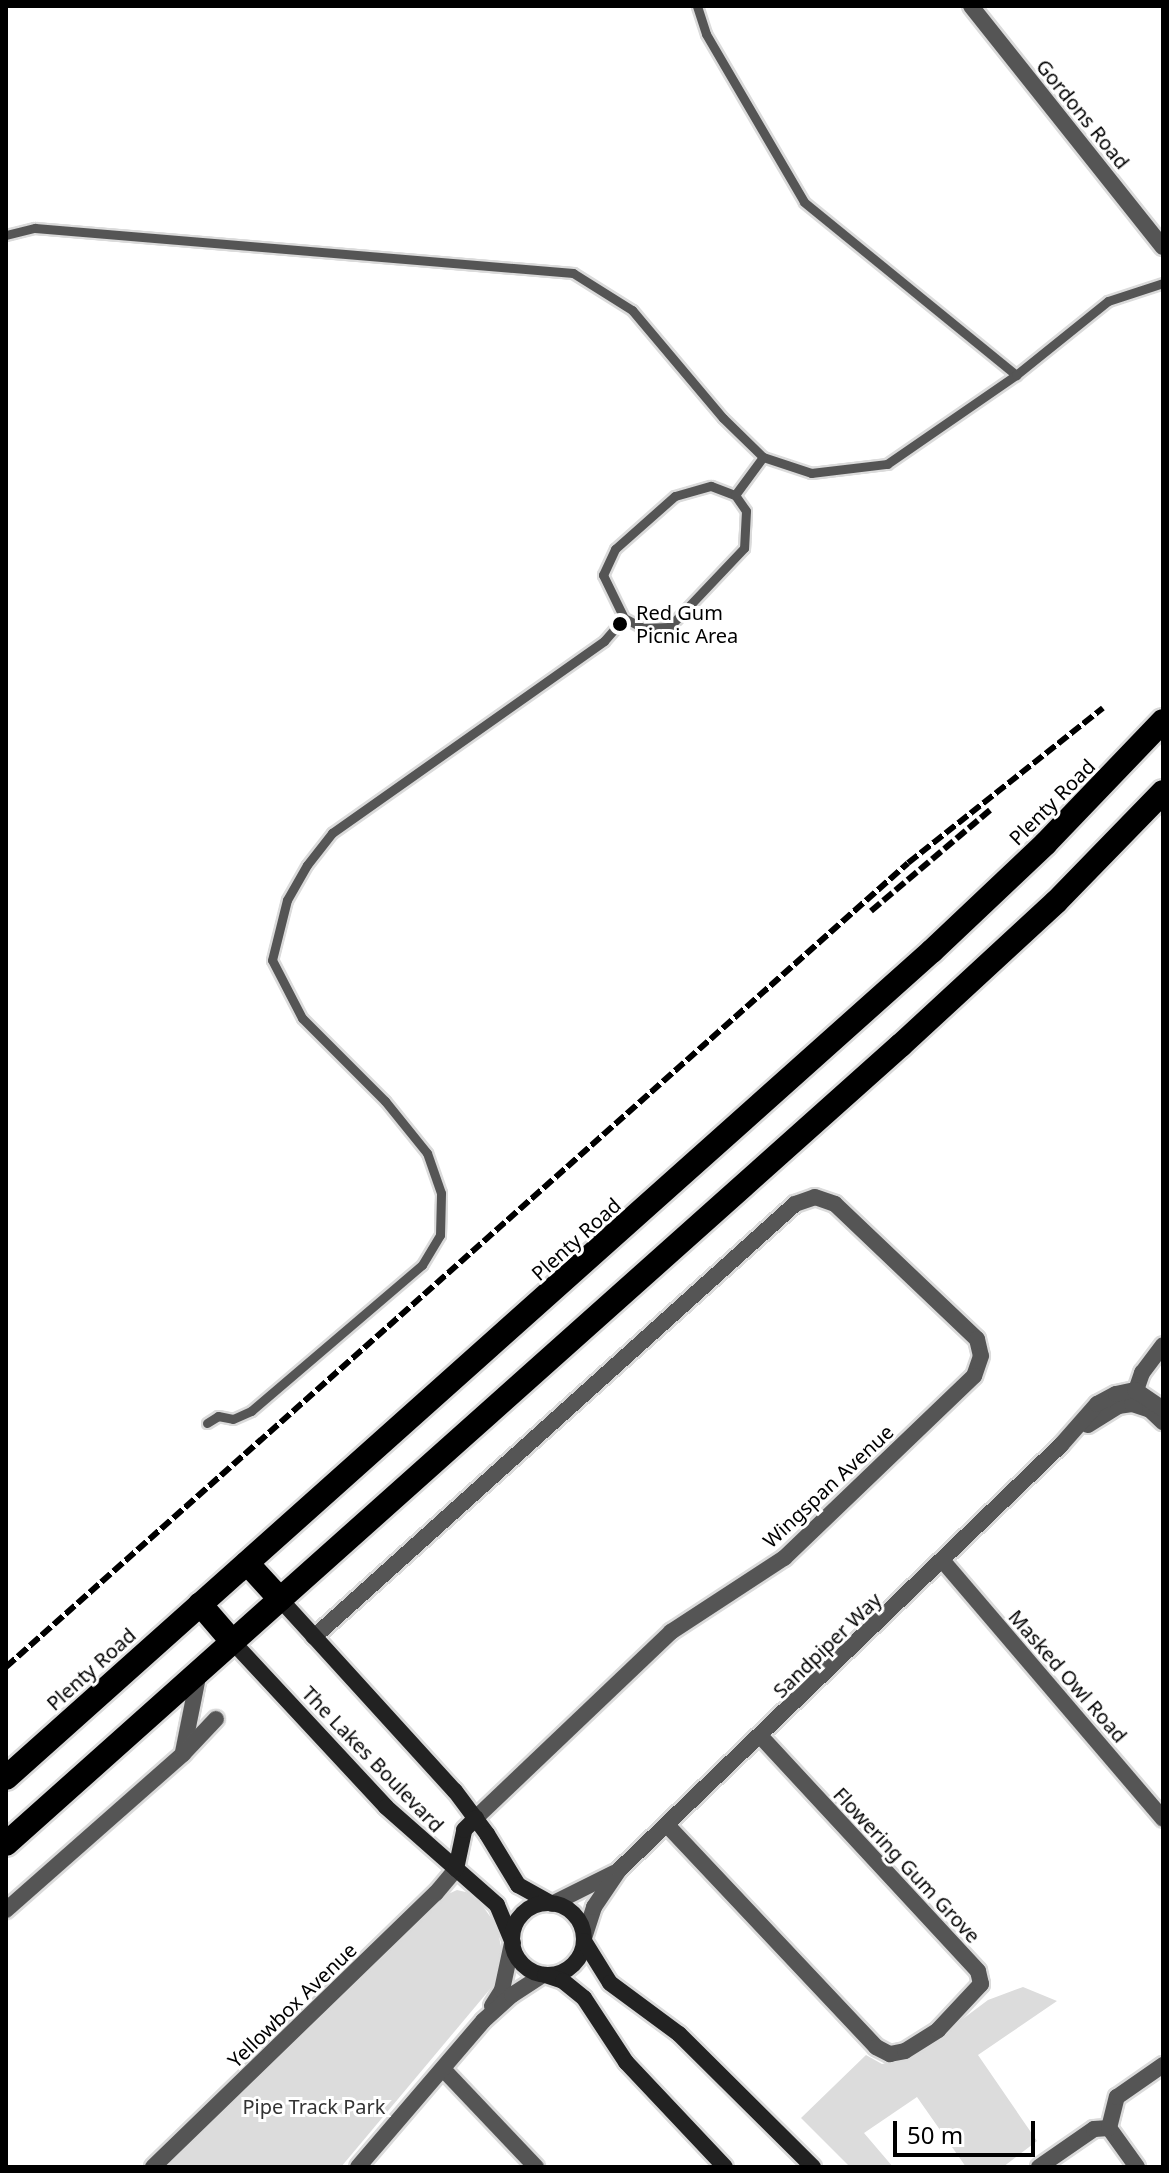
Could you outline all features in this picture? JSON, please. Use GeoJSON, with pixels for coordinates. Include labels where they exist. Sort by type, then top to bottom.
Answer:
{"type":"FeatureCollection","features":[{"type":"Feature","properties":{"kind":"highway","name":"Plenty Road"},"geometry":{"type":"LineString","coordinates":[[6,1778],[932,951],[1045,844],[1163,721]]}},
{"type":"Feature","properties":{"kind":"highway"},"geometry":{"type":"LineString","coordinates":[[6,1844],[912,1034],[1056,902],[1163,792]]}},
{"type":"Feature","properties":{"kind":"highway"},"geometry":{"type":"LineString","coordinates":[[247,1563],[280,1599]]}},
{"type":"Feature","properties":{"kind":"highway"},"geometry":{"type":"LineString","coordinates":[[200,1604],[231,1640]]}},
{"type":"Feature","properties":{"kind":"street","name":"Gordons Road"},"geometry":{"type":"LineString","coordinates":[[971,6],[1163,247]]}},
{"type":"Feature","properties":{"kind":"street","name":"Wingspan Avenue"},"geometry":{"type":"LineString","coordinates":[[314,1637],[795,1204],[815,1197],[835,1204],[977,1339],[981,1356],[974,1376],[784,1558],[671,1632],[476,1818]]}},
{"type":"Feature","properties":{"kind":"street"},"geometry":{"type":"LineString","coordinates":[[1134,1397],[1142,1373],[1163,1345]]}},
{"type":"Feature","properties":{"kind":"street","name":"Sandpiper Way"},"geometry":{"type":"LineString","coordinates":[[584,1939],[594,1907],[619,1870],[761,1737],[1061,1445],[1097,1404],[1116,1394],[1134,1397]]}},
{"type":"Feature","properties":{"kind":"street"},"geometry":{"type":"LineString","coordinates":[[1134,1397],[1163,1409]]}},
{"type":"Feature","properties":{"kind":"street"},"geometry":{"type":"LineString","coordinates":[[1134,1397],[1163,1422]]}},
{"type":"Feature","properties":{"kind":"street","name":"Masked Owl Road"},"geometry":{"type":"LineString","coordinates":[[942,1560],[1163,1819]]}},
{"type":"Feature","properties":{"kind":"street","name":"The Lakes Boulevard"},"geometry":{"type":"LineString","coordinates":[[280,1599],[476,1818],[518,1885],[551,1904]]}},
{"type":"Feature","properties":{"kind":"street","name":"The Lakes Boulevard"},"geometry":{"type":"LineString","coordinates":[[231,1640],[386,1807],[497,1905],[512,1943]]}},
{"type":"Feature","properties":{"kind":"street"},"geometry":{"type":"LineString","coordinates":[[183,1754],[199,1672]]}},
{"type":"Feature","properties":{"kind":"street"},"geometry":{"type":"LineString","coordinates":[[6,1910],[183,1754],[216,1719]]}},
{"type":"Feature","properties":{"kind":"street","name":"Flowering Gum Grove"},"geometry":{"type":"LineString","coordinates":[[667,1825],[876,2047],[890,2054],[905,2051],[938,2030],[981,1984],[978,1971],[761,1737]]}},
{"type":"Feature","properties":{"kind":"street"},"geometry":{"type":"LineString","coordinates":[[456,1869],[464,1830],[476,1818]]}},
{"type":"Feature","properties":{"kind":"street","name":"Yellowbox Avenue"},"geometry":{"type":"LineString","coordinates":[[153,2167],[436,1893],[456,1869]]}},
{"type":"Feature","properties":{"kind":"street","name":"Sandpiper Way"},"geometry":{"type":"LineString","coordinates":[[551,1904],[619,1870]]}},
{"type":"Feature","properties":{"kind":"street"},"geometry":{"type":"LineString","coordinates":[[363,2163],[483,2021],[502,1990],[513,1930],[527,1910],[551,1904],[571,1911],[583,1928],[584,1939],[576,1962],[556,1974],[544,1975],[512,1995],[483,2021]]}},
{"type":"Feature","properties":{"kind":"street"},"geometry":{"type":"LineString","coordinates":[[584,1939],[610,1983],[701,2055],[813,2167]]}},
{"type":"Feature","properties":{"kind":"street"},"geometry":{"type":"LineString","coordinates":[[512,1943],[523,1964],[563,1981],[584,1998],[626,2062],[725,2167]]}},
{"type":"Feature","properties":{"kind":"street"},"geometry":{"type":"LineString","coordinates":[[1109,2128],[1117,2097],[1163,2065]]}},
{"type":"Feature","properties":{"kind":"street"},"geometry":{"type":"LineString","coordinates":[[443,2069],[536,2167]]}},
{"type":"Feature","properties":{"kind":"street"},"geometry":{"type":"LineString","coordinates":[[1039,2167],[1094,2129],[1109,2128]]}},
{"type":"Feature","properties":{"kind":"street"},"geometry":{"type":"LineString","coordinates":[[1109,2128],[1137,2167]]}},
{"type":"Feature","properties":{"kind":"lane"},"geometry":{"type":"LineString","coordinates":[[697,6],[706,34],[804,202],[1016,375]]}},
{"type":"Feature","properties":{"kind":"lane"},"geometry":{"type":"LineString","coordinates":[[6,235],[35,228],[573,273],[632,310],[723,418],[763,457],[811,473],[887,464],[1016,375],[1108,301],[1126,292],[1163,283]]}},
{"type":"Feature","properties":{"kind":"lane"},"geometry":{"type":"LineString","coordinates":[[735,495],[763,457]]}},
{"type":"Feature","properties":{"kind":"lane"},"geometry":{"type":"LineString","coordinates":[[711,486],[735,495],[746,511],[744,548],[669,627],[643,628],[624,618],[603,575],[615,549],[675,496],[711,486]]}},
{"type":"Feature","properties":{"kind":"lane"},"geometry":{"type":"LineString","coordinates":[[207,1423],[218,1416],[233,1419],[251,1411],[422,1265],[440,1235],[441,1193],[427,1153],[385,1101],[302,1018],[272,960],[287,900],[307,865],[332,833],[604,641],[624,618]]}},
{"type":"Feature","properties":{"kind":"green space","name":"Pipe Track Park"},"geometry":{"type":"Polygon","coordinates":[[[457,1890],[474,1894],[497,1926],[502,1952],[496,1982],[341,2167],[165,2167],[391,1947],[446,1895],[457,1890]]]}},
{"type":"Feature","properties":{"kind":"green space"},"geometry":{"type":"Polygon","coordinates":[[[1023,1987],[1057,2001],[978,2055],[1037,2141],[1003,2167],[966,2167],[917,2097],[864,2133],[893,2167],[850,2167],[801,2118],[866,2055],[882,2064],[912,2057],[988,2000],[1023,1987]]]}},
{"type":"Feature","properties":{"kind":"railway"},"geometry":{"type":"LineString","coordinates":[[6,1667],[908,863],[1103,708]]}},
{"type":"Feature","properties":{"kind":"railway"},"geometry":{"type":"LineString","coordinates":[[871,911],[990,810]]}},
{"type":"Feature","properties":{"kind":"place","name":"Red Gum Picnic Area"},"geometry":{"type":"Point","coordinates":[620,624]}}]}
